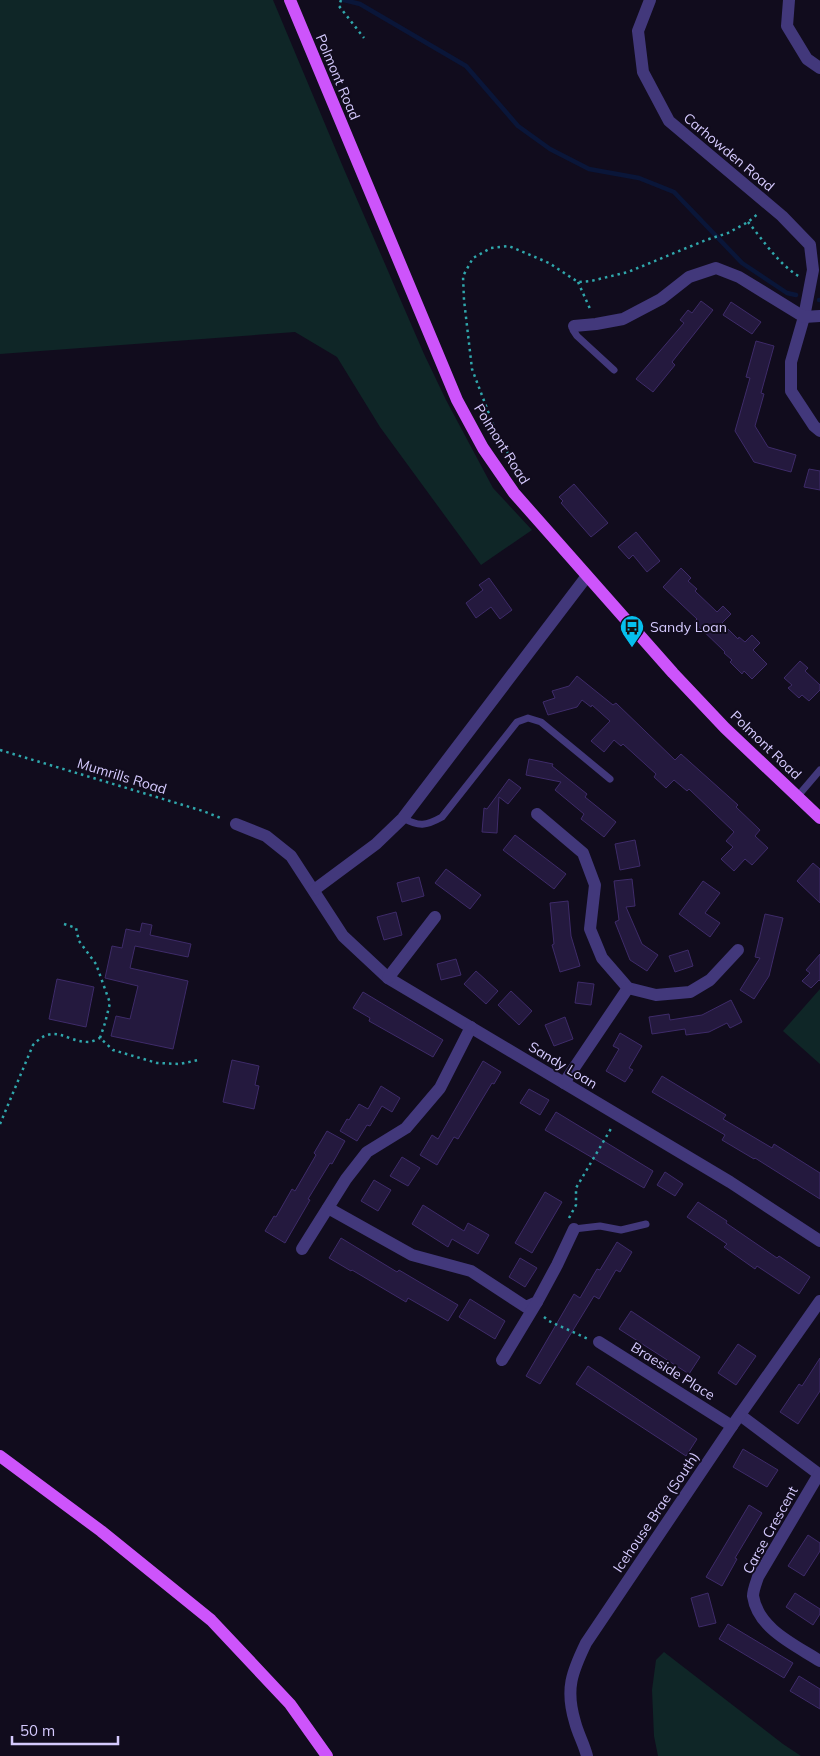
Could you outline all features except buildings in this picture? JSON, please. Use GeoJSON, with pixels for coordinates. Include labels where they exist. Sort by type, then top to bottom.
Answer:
{"type":"FeatureCollection","features":[{"type":"Feature","properties":{"kind":"main road","name":"Polmont Road"},"geometry":{"type":"LineString","coordinates":[[290,0],[456,400],[483,448],[514,493],[673,673],[725,728],[820,818]]}},
{"type":"Feature","properties":{"kind":"main road"},"geometry":{"type":"LineString","coordinates":[[0,1456],[102,1531],[211,1620],[290,1704],[327,1756]]}},
{"type":"Feature","properties":{"kind":"street","name":"Carhowden Road"},"geometry":{"type":"LineString","coordinates":[[650,0],[638,31],[643,72],[669,120],[782,216],[810,245],[813,270],[811,282],[804,317],[790,362],[792,391],[814,426],[820,431]]}},
{"type":"Feature","properties":{"kind":"street"},"geometry":{"type":"LineString","coordinates":[[789,0],[787,26],[807,59],[820,68]]}},
{"type":"Feature","properties":{"kind":"street"},"geometry":{"type":"LineString","coordinates":[[574,326],[623,319],[661,299],[690,277],[716,268],[739,277],[804,317],[820,316]]}},
{"type":"Feature","properties":{"kind":"street"},"geometry":{"type":"LineString","coordinates":[[314,890],[376,844],[403,818],[587,576]]}},
{"type":"Feature","properties":{"kind":"street"},"geometry":{"type":"LineString","coordinates":[[537,814],[583,853],[595,886],[590,929],[602,958],[628,988],[656,995],[690,992],[710,980],[738,950]]}},
{"type":"Feature","properties":{"kind":"street","name":"Sandy Loan"},"geometry":{"type":"LineString","coordinates":[[236,824],[266,836],[290,856],[343,936],[388,978],[730,1182],[820,1241]]}},
{"type":"Feature","properties":{"kind":"street"},"geometry":{"type":"LineString","coordinates":[[388,978],[435,917]]}},
{"type":"Feature","properties":{"kind":"street"},"geometry":{"type":"LineString","coordinates":[[564,1083],[628,988]]}},
{"type":"Feature","properties":{"kind":"street"},"geometry":{"type":"LineString","coordinates":[[302,1248],[346,1179],[367,1152],[406,1128],[440,1088],[471,1027]]}},
{"type":"Feature","properties":{"kind":"street"},"geometry":{"type":"LineString","coordinates":[[328,1208],[412,1255],[471,1271],[526,1307],[535,1305]]}},
{"type":"Feature","properties":{"kind":"street"},"geometry":{"type":"LineString","coordinates":[[502,1360],[558,1265],[574,1228]]}},
{"type":"Feature","properties":{"kind":"street","name":"Icehouse Brae (South)"},"geometry":{"type":"LineString","coordinates":[[587,1756],[570,1704],[573,1670],[586,1643],[736,1421],[820,1301]]}},
{"type":"Feature","properties":{"kind":"street","name":"Braeside Place"},"geometry":{"type":"LineString","coordinates":[[598,1342],[736,1421],[819,1474]]}},
{"type":"Feature","properties":{"kind":"street","name":"Carse Crescent"},"geometry":{"type":"LineString","coordinates":[[819,1474],[758,1577],[753,1594],[758,1613],[772,1630],[820,1661]]}},
{"type":"Feature","properties":{"kind":"lane"},"geometry":{"type":"LineString","coordinates":[[574,326],[573,330],[577,336],[614,370]]}},
{"type":"Feature","properties":{"kind":"lane"},"geometry":{"type":"LineString","coordinates":[[403,818],[416,825],[431,823],[442,817],[517,722],[528,718],[541,722],[610,779]]}},
{"type":"Feature","properties":{"kind":"lane"},"geometry":{"type":"LineString","coordinates":[[797,797],[820,770]]}},
{"type":"Feature","properties":{"kind":"lane"},"geometry":{"type":"LineString","coordinates":[[574,1228],[600,1226],[621,1230],[646,1224]]}},
{"type":"Feature","properties":{"kind":"path"},"geometry":{"type":"LineString","coordinates":[[341,0],[339,6],[364,38]]}},
{"type":"Feature","properties":{"kind":"path"},"geometry":{"type":"LineString","coordinates":[[578,282],[591,281],[628,272],[728,233],[748,222],[793,273],[811,282]]}},
{"type":"Feature","properties":{"kind":"path"},"geometry":{"type":"LineString","coordinates":[[514,493],[524,480],[497,436],[472,369],[463,276],[473,258],[491,248],[509,246],[549,263],[578,282],[596,324]]}},
{"type":"Feature","properties":{"kind":"path","name":"Mumrills Road"},"geometry":{"type":"LineString","coordinates":[[0,750],[194,808],[236,824]]}},
{"type":"Feature","properties":{"kind":"path"},"geometry":{"type":"LineString","coordinates":[[0,1124],[33,1045],[41,1036],[55,1034],[90,1042],[100,1038],[106,1023],[110,1003],[96,964],[79,941],[76,928],[64,924]]}},
{"type":"Feature","properties":{"kind":"path"},"geometry":{"type":"LineString","coordinates":[[100,1038],[113,1050],[157,1063],[180,1064],[198,1060]]}},
{"type":"Feature","properties":{"kind":"path"},"geometry":{"type":"LineString","coordinates":[[574,1228],[566,1223],[576,1205],[576,1188],[619,1116]]}},
{"type":"Feature","properties":{"kind":"path"},"geometry":{"type":"LineString","coordinates":[[535,1305],[549,1321],[583,1338],[598,1342]]}},
{"type":"Feature","properties":{"kind":"green space"},"geometry":{"type":"Polygon","coordinates":[[[0,0],[273,0],[343,167],[424,354],[446,400],[493,488],[532,530],[481,565],[380,427],[337,357],[295,332],[0,354],[0,0]]]}},
{"type":"Feature","properties":{"kind":"green space"},"geometry":{"type":"Polygon","coordinates":[[[820,989],[820,1064],[783,1031],[820,989]]]}},
{"type":"Feature","properties":{"kind":"green space"},"geometry":{"type":"Polygon","coordinates":[[[664,1652],[801,1756],[658,1756],[654,1736],[652,1690],[656,1660],[664,1652]]]}},
{"type":"Feature","properties":{"kind":"waterway"},"geometry":{"type":"LineString","coordinates":[[344,0],[360,4],[466,66],[518,126],[550,149],[589,169],[639,178],[674,192],[742,263],[787,293],[796,295]]}},
{"type":"Feature","properties":{"kind":"place","name":"Sandy Loan"},"geometry":{"type":"Point","coordinates":[632,648]}}]}
